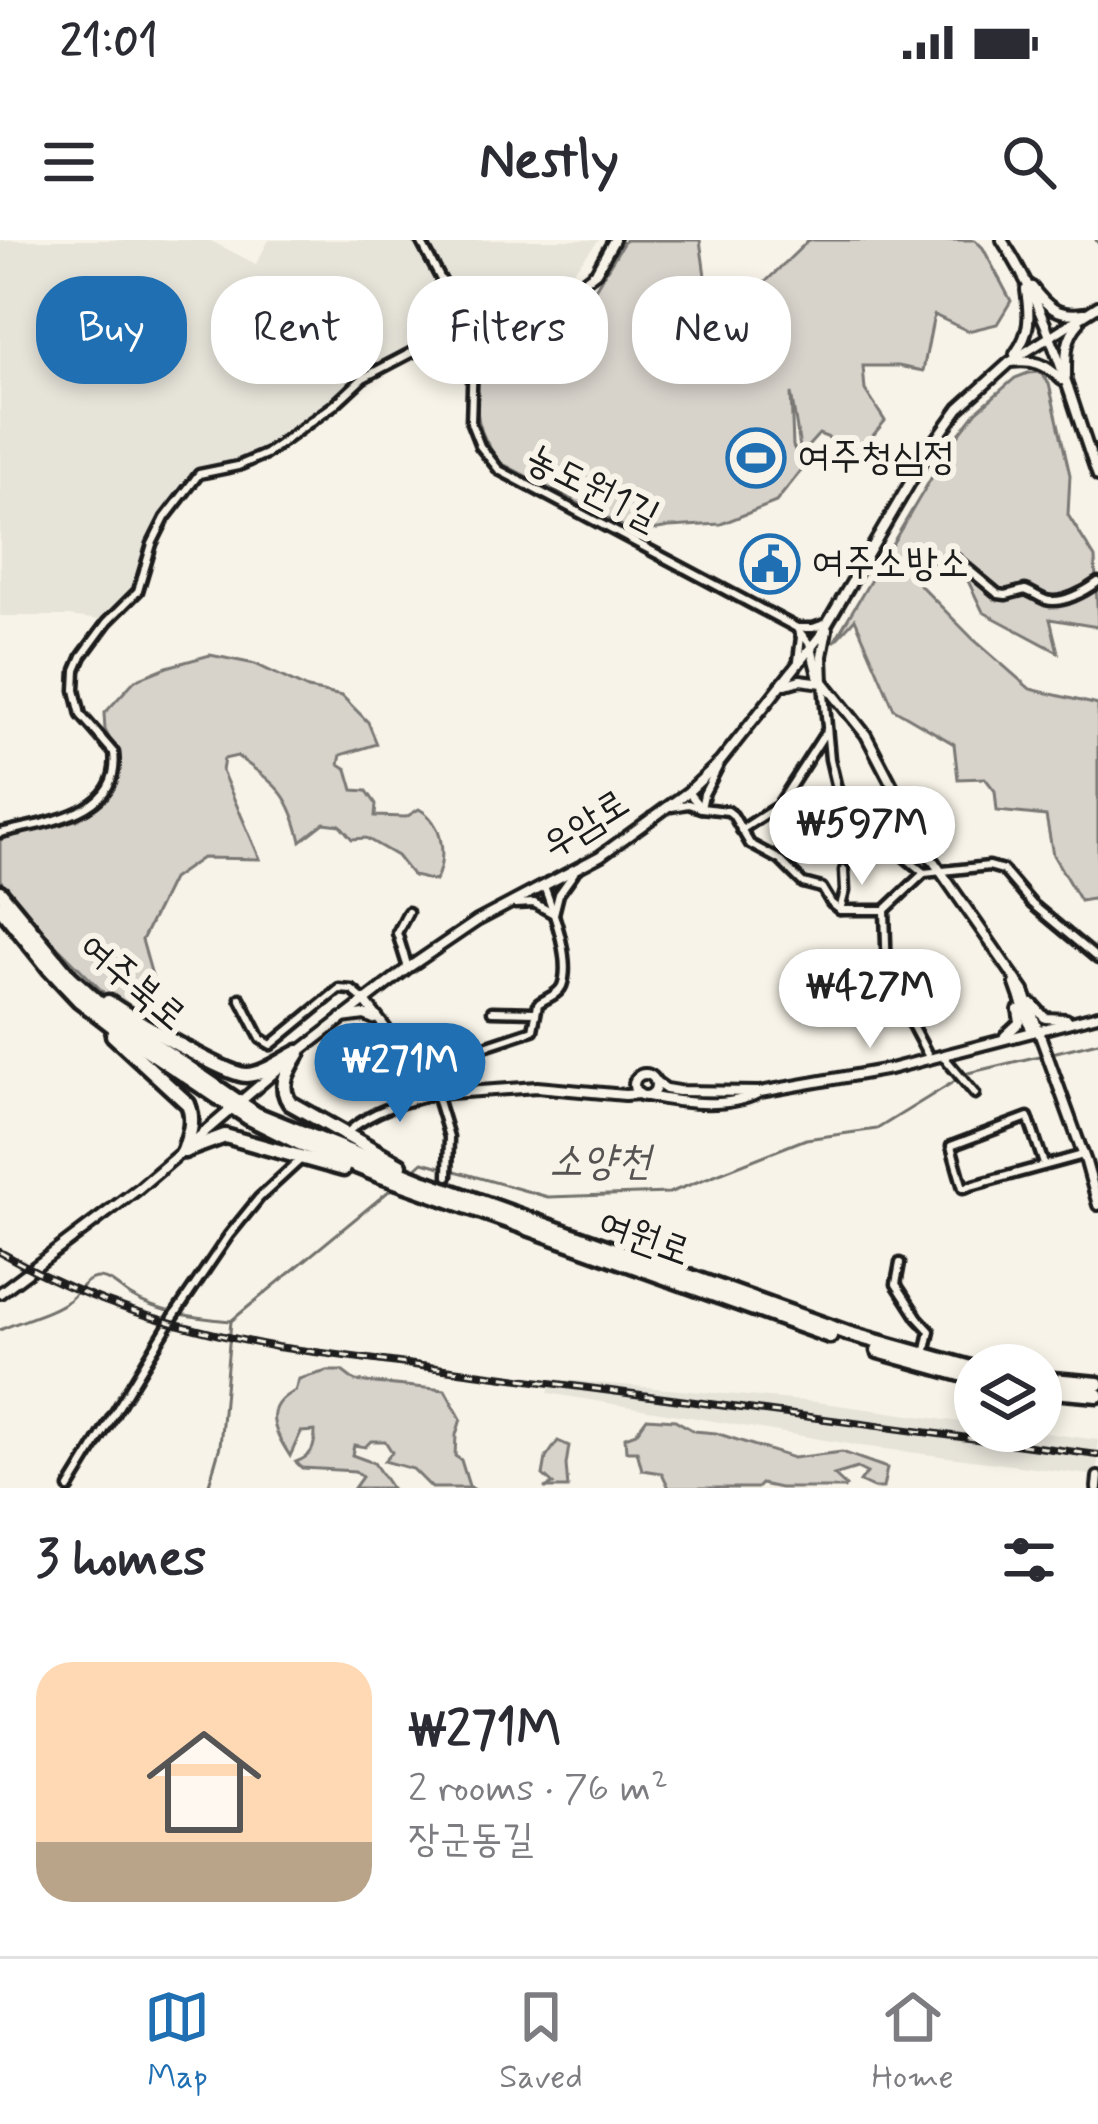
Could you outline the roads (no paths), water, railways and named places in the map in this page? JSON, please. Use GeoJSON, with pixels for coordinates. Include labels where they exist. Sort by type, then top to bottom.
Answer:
{"type":"FeatureCollection","features":[{"type":"Feature","properties":{"kind":"highway","name":"여주북로"},"geometry":{"type":"LineString","coordinates":[[0,892],[70,977],[113,1016],[236,1106]]}},
{"type":"Feature","properties":{"kind":"highway","name":"여주북로"},"geometry":{"type":"LineString","coordinates":[[0,907],[79,1000],[236,1106]]}},
{"type":"Feature","properties":{"kind":"highway"},"geometry":{"type":"LineString","coordinates":[[70,977],[119,1010],[235,1072],[252,1074],[299,1052]]}},
{"type":"Feature","properties":{"kind":"highway"},"geometry":{"type":"LineString","coordinates":[[79,1000],[188,1104],[191,1130],[184,1151]]}},
{"type":"Feature","properties":{"kind":"highway"},"geometry":{"type":"LineString","coordinates":[[299,1052],[284,1079],[284,1095],[381,1170]]}},
{"type":"Feature","properties":{"kind":"highway","name":"여원로"},"geometry":{"type":"LineString","coordinates":[[236,1106],[381,1170],[442,1186],[847,1333],[954,1365]]}},
{"type":"Feature","properties":{"kind":"highway"},"geometry":{"type":"LineString","coordinates":[[184,1151],[215,1138],[236,1137],[381,1170]]}},
{"type":"Feature","properties":{"kind":"highway","name":"여원로"},"geometry":{"type":"LineString","coordinates":[[442,1186],[836,1338],[932,1368],[954,1370]]}},
{"type":"Feature","properties":{"kind":"highway"},"geometry":{"type":"LineString","coordinates":[[747,1297],[771,1300],[954,1362]]}},
{"type":"Feature","properties":{"kind":"highway"},"geometry":{"type":"LineString","coordinates":[[1062,1381],[1098,1384]]}},
{"type":"Feature","properties":{"kind":"highway"},"geometry":{"type":"LineString","coordinates":[[1062,1392],[1098,1395]]}},
{"type":"Feature","properties":{"kind":"street","name":"농도원1길"},"geometry":{"type":"LineString","coordinates":[[421,240],[440,276]]}},
{"type":"Feature","properties":{"kind":"street"},"geometry":{"type":"LineString","coordinates":[[591,276],[614,240]]}},
{"type":"Feature","properties":{"kind":"street"},"geometry":{"type":"LineString","coordinates":[[1002,240],[1051,337],[1098,476]]}},
{"type":"Feature","properties":{"kind":"street"},"geometry":{"type":"LineString","coordinates":[[1024,276],[1051,309],[1071,315],[1094,309]]}},
{"type":"Feature","properties":{"kind":"street"},"geometry":{"type":"LineString","coordinates":[[1010,362],[1028,333],[1024,276]]}},
{"type":"Feature","properties":{"kind":"street"},"geometry":{"type":"LineString","coordinates":[[1066,383],[1071,332],[1094,309]]}},
{"type":"Feature","properties":{"kind":"street","name":"우암로"},"geometry":{"type":"LineString","coordinates":[[0,1293],[80,1235],[407,968],[477,921],[578,868],[688,792],[720,762],[829,622],[944,428],[1010,362],[1094,309]]}},
{"type":"Feature","properties":{"kind":"street"},"geometry":{"type":"LineString","coordinates":[[0,833],[74,815],[92,805],[110,780],[114,753],[80,715],[76,670],[106,622],[138,591],[165,518],[199,474],[266,454],[363,378],[407,355]]}},
{"type":"Feature","properties":{"kind":"street"},"geometry":{"type":"LineString","coordinates":[[1010,362],[1042,364],[1066,383]]}},
{"type":"Feature","properties":{"kind":"street","name":"농도원1길"},"geometry":{"type":"LineString","coordinates":[[472,384],[471,423],[480,446],[499,470],[797,628],[811,646]]}},
{"type":"Feature","properties":{"kind":"street"},"geometry":{"type":"LineString","coordinates":[[950,554],[998,594],[1025,590],[1059,601],[1098,582]]}},
{"type":"Feature","properties":{"kind":"street"},"geometry":{"type":"LineString","coordinates":[[797,664],[801,647],[797,628],[829,622]]}},
{"type":"Feature","properties":{"kind":"street"},"geometry":{"type":"LineString","coordinates":[[829,622],[822,656],[827,730],[843,814],[924,873]]}},
{"type":"Feature","properties":{"kind":"street"},"geometry":{"type":"LineString","coordinates":[[811,646],[824,683],[866,735],[938,870],[1013,977],[1098,1205]]}},
{"type":"Feature","properties":{"kind":"street"},"geometry":{"type":"LineString","coordinates":[[779,688],[800,680],[824,683]]}},
{"type":"Feature","properties":{"kind":"street"},"geometry":{"type":"LineString","coordinates":[[741,830],[778,806],[827,730]]}},
{"type":"Feature","properties":{"kind":"street"},"geometry":{"type":"LineString","coordinates":[[701,808],[720,762]]}},
{"type":"Feature","properties":{"kind":"street"},"geometry":{"type":"LineString","coordinates":[[688,792],[701,808]]}},
{"type":"Feature","properties":{"kind":"street"},"geometry":{"type":"LineString","coordinates":[[778,806],[802,803],[812,832]]}},
{"type":"Feature","properties":{"kind":"street"},"geometry":{"type":"LineString","coordinates":[[665,809],[688,804],[728,811],[750,844],[780,860],[803,884],[822,888],[840,910],[885,910]]}},
{"type":"Feature","properties":{"kind":"street"},"geometry":{"type":"LineString","coordinates":[[930,1059],[887,978],[885,910],[924,873],[989,866],[1003,871],[1032,904],[1098,959]]}},
{"type":"Feature","properties":{"kind":"street"},"geometry":{"type":"LineString","coordinates":[[554,914],[559,894],[578,868]]}},
{"type":"Feature","properties":{"kind":"street"},"geometry":{"type":"LineString","coordinates":[[840,910],[844,870]]}},
{"type":"Feature","properties":{"kind":"street"},"geometry":{"type":"LineString","coordinates":[[408,1059],[431,1048],[461,1054],[533,1030],[541,1000],[563,982],[561,943],[544,886]]}},
{"type":"Feature","properties":{"kind":"street"},"geometry":{"type":"LineString","coordinates":[[506,905],[534,904],[554,914]]}},
{"type":"Feature","properties":{"kind":"street"},"geometry":{"type":"LineString","coordinates":[[407,968],[397,933],[409,912]]}},
{"type":"Feature","properties":{"kind":"street"},"geometry":{"type":"LineString","coordinates":[[240,998],[261,1040],[272,1045],[339,989],[352,990],[364,1000],[436,1094],[450,1143],[442,1186]]}},
{"type":"Feature","properties":{"kind":"street"},"geometry":{"type":"LineString","coordinates":[[1020,992],[1045,1018],[1094,1016]]}},
{"type":"Feature","properties":{"kind":"street"},"geometry":{"type":"LineString","coordinates":[[616,1093],[645,1074],[666,1089],[678,1091],[760,1092],[930,1059],[946,1060],[1010,1034],[1020,1022],[1020,992]]}},
{"type":"Feature","properties":{"kind":"street"},"geometry":{"type":"LineString","coordinates":[[492,1011],[535,1012]]}},
{"type":"Feature","properties":{"kind":"street"},"geometry":{"type":"LineString","coordinates":[[341,1018],[364,1016],[381,1024]]}},
{"type":"Feature","properties":{"kind":"street"},"geometry":{"type":"LineString","coordinates":[[987,1044],[1038,1037],[1094,1016]]}},
{"type":"Feature","properties":{"kind":"street"},"geometry":{"type":"LineString","coordinates":[[946,1060],[974,1093]]}},
{"type":"Feature","properties":{"kind":"street"},"geometry":{"type":"LineString","coordinates":[[635,1082],[644,1095]]}},
{"type":"Feature","properties":{"kind":"street"},"geometry":{"type":"LineString","coordinates":[[644,1095],[655,1090],[656,1082]]}},
{"type":"Feature","properties":{"kind":"street"},"geometry":{"type":"LineString","coordinates":[[350,1130],[368,1116],[436,1094],[523,1088],[729,1102],[760,1092]]}},
{"type":"Feature","properties":{"kind":"street"},"geometry":{"type":"LineString","coordinates":[[1044,1165],[1028,1118],[951,1146],[963,1188],[1083,1155],[1098,1149]]}},
{"type":"Feature","properties":{"kind":"street"},"geometry":{"type":"LineString","coordinates":[[69,1488],[172,1319],[237,1224],[299,1161]]}},
{"type":"Feature","properties":{"kind":"street"},"geometry":{"type":"LineString","coordinates":[[900,1263],[896,1284],[930,1331],[926,1350]]}},
{"type":"Feature","properties":{"kind":"street"},"geometry":{"type":"LineString","coordinates":[[1097,1488],[1098,1477]]}},
{"type":"Feature","properties":{"kind":"waterway","name":"소양천"},"geometry":{"type":"LineString","coordinates":[[1052,1053],[1098,1042]]}},
{"type":"Feature","properties":{"kind":"waterway","name":"소양천"},"geometry":{"type":"LineString","coordinates":[[412,1172],[423,1162],[548,1197],[669,1193],[806,1139],[877,1129],[968,1073],[1043,1055]]}},
{"type":"Feature","properties":{"kind":"waterway","name":"소양천"},"geometry":{"type":"LineString","coordinates":[[208,1488],[220,1446],[231,1321],[395,1186]]}},
{"type":"Feature","properties":{"kind":"waterway"},"geometry":{"type":"LineString","coordinates":[[0,1330],[61,1305],[85,1283],[98,1278],[154,1307],[231,1321]]}},
{"type":"Feature","properties":{"kind":"railway"},"geometry":{"type":"LineString","coordinates":[[0,1252],[67,1286],[134,1312],[277,1347],[1098,1455]]}},
{"type":"Feature","properties":{"kind":"place","name":"여주청심정"},"geometry":{"type":"Point","coordinates":[756,458]}},
{"type":"Feature","properties":{"kind":"place","name":"여주소방소"},"geometry":{"type":"Point","coordinates":[770,564]}}]}
